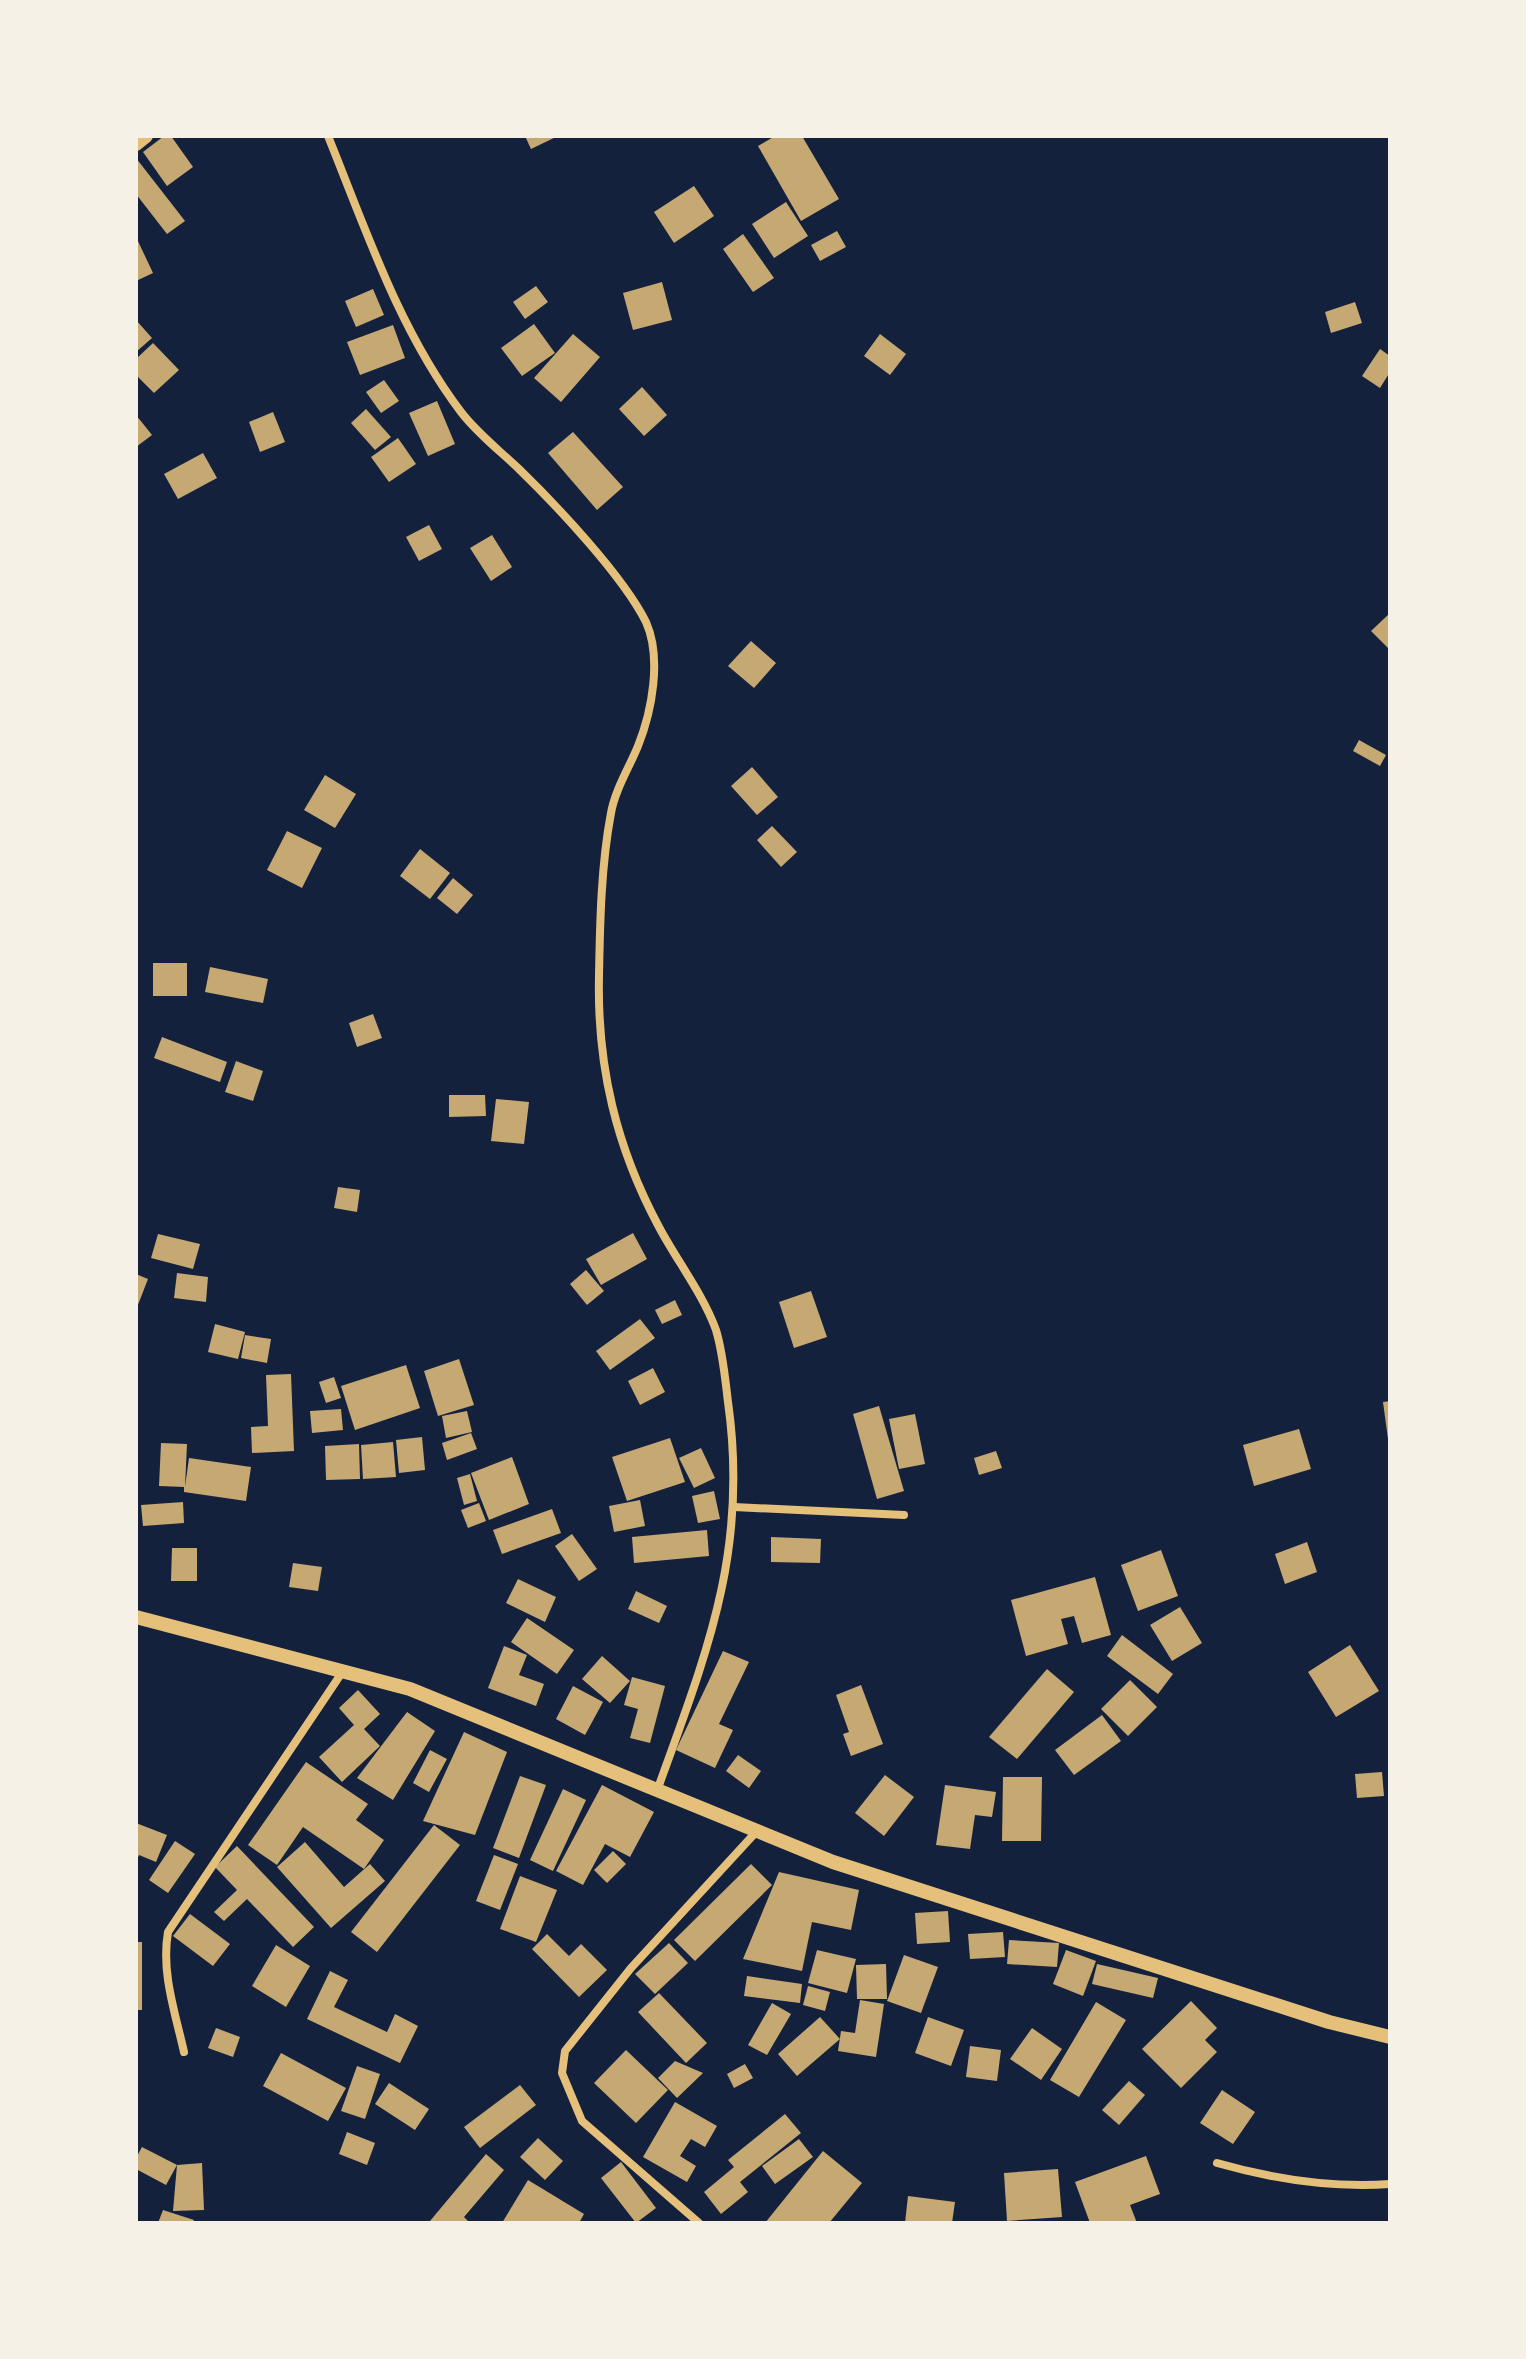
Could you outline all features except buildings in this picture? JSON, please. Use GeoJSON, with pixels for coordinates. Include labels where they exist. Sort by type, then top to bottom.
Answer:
{"type":"FeatureCollection","features":[{"type":"Feature","properties":{"kind":"street"},"geometry":{"type":"LineString","coordinates":[[136,144],[146,136]]}},
{"type":"Feature","properties":{"kind":"street"},"geometry":{"type":"LineString","coordinates":[[328,136],[419,350],[464,415],[552,500],[617,581],[645,621],[654,646],[653,676],[641,740],[611,809],[601,914],[601,1051],[609,1103],[626,1158],[658,1226],[715,1329],[732,1430],[734,1507],[730,1559],[717,1618],[658,1788]]}},
{"type":"Feature","properties":{"kind":"street"},"geometry":{"type":"LineString","coordinates":[[734,1507],[904,1515]]}},
{"type":"Feature","properties":{"kind":"street"},"geometry":{"type":"LineString","coordinates":[[136,1617],[410,1689],[833,1862],[1329,2022],[1390,2037]]}},
{"type":"Feature","properties":{"kind":"street"},"geometry":{"type":"LineString","coordinates":[[184,2052],[167,1979],[164,1952],[168,1932],[343,1671]]}},
{"type":"Feature","properties":{"kind":"street"},"geometry":{"type":"LineString","coordinates":[[699,2223],[582,2121],[562,2073],[563,2062],[565,2051],[631,1968],[758,1830]]}},
{"type":"Feature","properties":{"kind":"street"},"geometry":{"type":"LineString","coordinates":[[1217,2163],[1252,2173],[1351,2187],[1390,2184]]}}]}
